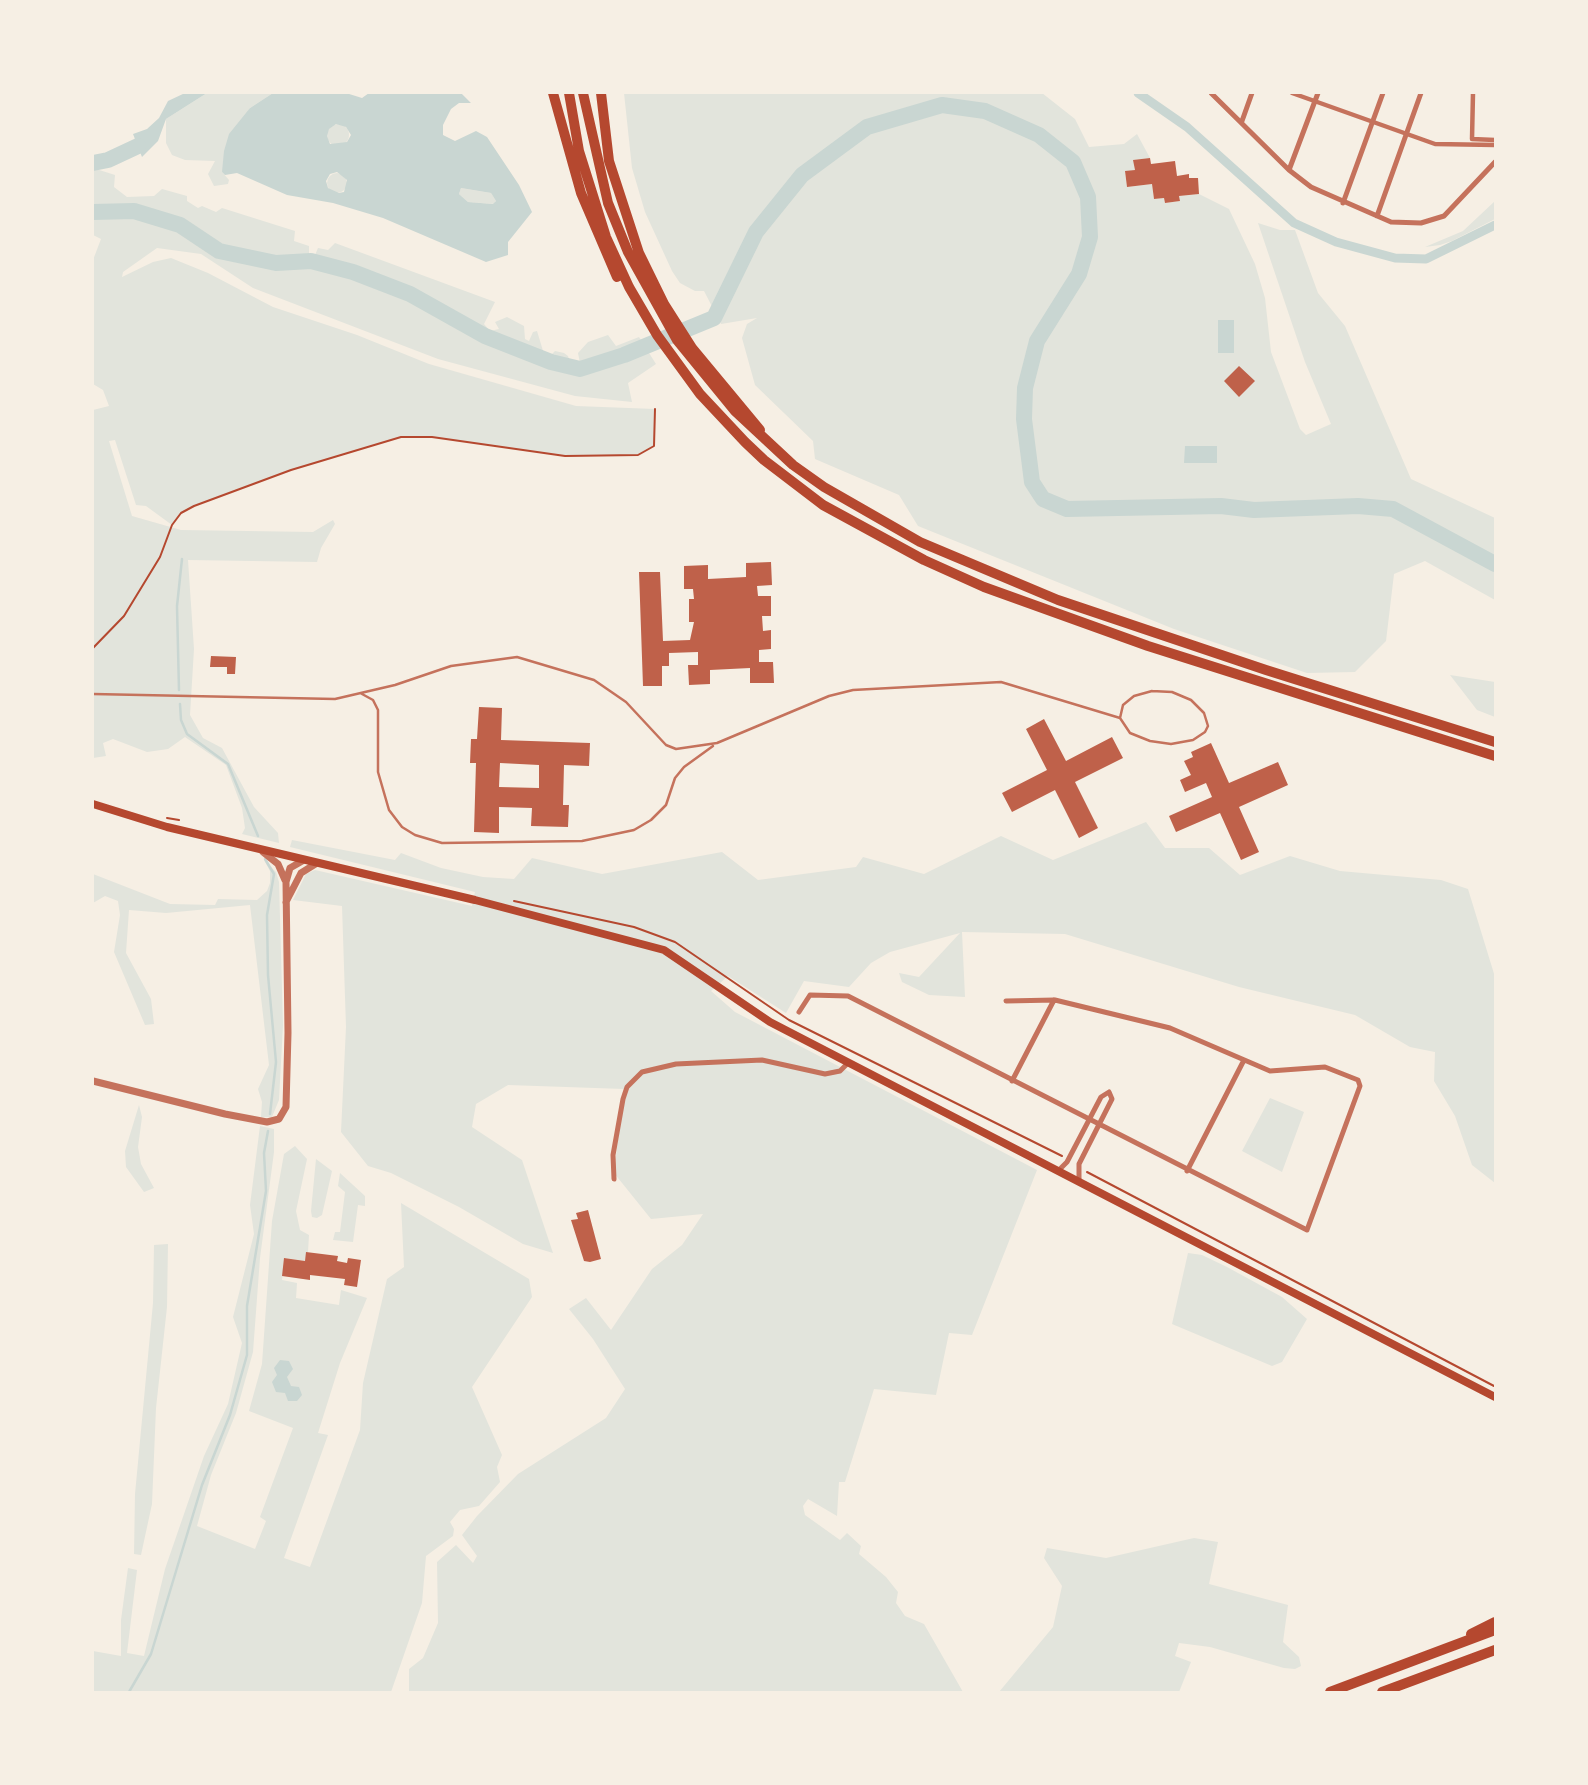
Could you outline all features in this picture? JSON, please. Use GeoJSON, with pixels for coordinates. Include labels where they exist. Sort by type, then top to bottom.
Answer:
{"type":"FeatureCollection","features":[{"type":"Feature","properties":{"kind":"highway"},"geometry":{"type":"LineString","coordinates":[[553,93],[581,193],[606,254],[632,298],[698,395],[729,434],[746,442],[788,479],[845,518],[924,560],[984,587],[1160,650],[1495,756]]}},
{"type":"Feature","properties":{"kind":"highway"},"geometry":{"type":"LineString","coordinates":[[569,93],[579,151],[595,208],[632,298]]}},
{"type":"Feature","properties":{"kind":"highway"},"geometry":{"type":"LineString","coordinates":[[583,93],[608,203],[677,340],[769,444],[793,465],[854,506],[920,542],[988,572],[1120,623],[1495,742]]}},
{"type":"Feature","properties":{"kind":"highway"},"geometry":{"type":"LineString","coordinates":[[602,96],[609,161],[621,206],[651,287]]}},
{"type":"Feature","properties":{"kind":"highway"},"geometry":{"type":"LineString","coordinates":[[1394,1669],[1495,1622]]}},
{"type":"Feature","properties":{"kind":"highway"},"geometry":{"type":"LineString","coordinates":[[1330,1692],[1495,1630]]}},
{"type":"Feature","properties":{"kind":"highway"},"geometry":{"type":"LineString","coordinates":[[1382,1692],[1495,1650]]}},
{"type":"Feature","properties":{"kind":"main road"},"geometry":{"type":"LineString","coordinates":[[93,804],[123,816],[590,928],[664,950],[701,972],[741,1006],[1495,1397]]}},
{"type":"Feature","properties":{"kind":"street"},"geometry":{"type":"LineString","coordinates":[[1212,93],[1289,170],[1311,187],[1343,204],[1403,224],[1438,219],[1456,206],[1495,162]]}},
{"type":"Feature","properties":{"kind":"street"},"geometry":{"type":"LineString","coordinates":[[1242,121],[1252,93]]}},
{"type":"Feature","properties":{"kind":"street"},"geometry":{"type":"LineString","coordinates":[[1292,93],[1435,144],[1495,143]]}},
{"type":"Feature","properties":{"kind":"street"},"geometry":{"type":"LineString","coordinates":[[1289,170],[1318,93]]}},
{"type":"Feature","properties":{"kind":"street"},"geometry":{"type":"LineString","coordinates":[[1343,204],[1383,93]]}},
{"type":"Feature","properties":{"kind":"street"},"geometry":{"type":"LineString","coordinates":[[1377,216],[1421,93]]}},
{"type":"Feature","properties":{"kind":"street"},"geometry":{"type":"LineString","coordinates":[[1473,93],[1472,139],[1495,143]]}},
{"type":"Feature","properties":{"kind":"street"},"geometry":{"type":"LineString","coordinates":[[260,850],[278,864],[286,882]]}},
{"type":"Feature","properties":{"kind":"street"},"geometry":{"type":"LineString","coordinates":[[299,860],[301,873]]}},
{"type":"Feature","properties":{"kind":"street"},"geometry":{"type":"LineString","coordinates":[[93,1081],[225,1114],[267,1122],[279,1119],[286,1107],[286,882],[290,868],[299,860]]}},
{"type":"Feature","properties":{"kind":"street"},"geometry":{"type":"LineString","coordinates":[[286,903],[301,873],[317,863]]}},
{"type":"Feature","properties":{"kind":"street"},"geometry":{"type":"LineString","coordinates":[[799,1012],[810,995],[848,996],[1306,1231],[1360,1084],[1325,1067],[1270,1071],[1164,1026],[1054,1000],[1006,1001]]}},
{"type":"Feature","properties":{"kind":"street"},"geometry":{"type":"LineString","coordinates":[[1012,1081],[1054,1000]]}},
{"type":"Feature","properties":{"kind":"street"},"geometry":{"type":"LineString","coordinates":[[614,1180],[613,1155],[623,1099],[627,1087],[642,1072],[676,1064],[762,1060],[825,1074],[840,1071],[848,1063]]}},
{"type":"Feature","properties":{"kind":"street"},"geometry":{"type":"LineString","coordinates":[[1188,1171],[1244,1060]]}},
{"type":"Feature","properties":{"kind":"street"},"geometry":{"type":"LineString","coordinates":[[1057,1171],[1067,1162],[1101,1097],[1109,1092],[1112,1099],[1079,1164],[1079,1182]]}},
{"type":"Feature","properties":{"kind":"lane"},"geometry":{"type":"LineString","coordinates":[[93,694],[308,700],[362,694],[451,666],[517,657],[567,670],[601,684],[626,702],[666,745],[686,750],[716,743],[830,696],[853,690],[1001,682],[1120,718],[1130,733],[1161,743],[1192,740],[1200,736],[1208,726],[1204,713],[1191,700],[1163,691],[1134,696],[1123,705],[1120,718]]}},
{"type":"Feature","properties":{"kind":"lane"},"geometry":{"type":"LineString","coordinates":[[362,694],[373,700],[378,710],[378,772],[389,810],[402,827],[415,835],[442,843],[582,841],[634,830],[651,820],[666,805],[675,778],[684,767],[716,743]]}},
{"type":"Feature","properties":{"kind":"path"},"geometry":{"type":"LineString","coordinates":[[93,648],[124,616],[160,557],[172,525],[181,513],[194,506],[291,470],[401,437],[432,437],[565,456],[638,455],[654,446],[655,409]]}},
{"type":"Feature","properties":{"kind":"shaded area"},"geometry":{"type":"Polygon","coordinates":[[[185,93],[207,93],[166,119],[158,141],[142,157],[133,134],[147,129],[159,118],[168,101],[185,93]]]}},
{"type":"Feature","properties":{"kind":"shaded area"},"geometry":{"type":"Polygon","coordinates":[[[207,93],[273,93],[250,108],[222,172],[229,180],[228,184],[214,186],[208,174],[215,161],[185,160],[172,155],[166,143],[166,119],[207,93]]]}},
{"type":"Feature","properties":{"kind":"shaded area"},"geometry":{"type":"Polygon","coordinates":[[[273,93],[346,93],[362,98],[369,93],[461,93],[471,103],[459,103],[451,109],[443,125],[443,135],[455,141],[476,131],[487,137],[519,185],[532,212],[508,242],[508,255],[486,262],[383,218],[333,203],[287,195],[237,173],[225,175],[222,172],[224,151],[229,134],[250,108],[273,93]],[[336,124],[329,129],[327,136],[330,144],[347,142],[351,135],[346,127],[336,124]],[[337,172],[330,174],[326,181],[328,188],[339,193],[344,192],[347,180],[337,172]],[[461,188],[459,194],[468,202],[493,204],[496,201],[491,193],[461,188]]]}},
{"type":"Feature","properties":{"kind":"shaded area"},"geometry":{"type":"Polygon","coordinates":[[[624,93],[1042,93],[1075,119],[1089,147],[1124,144],[1137,134],[1150,158],[1134,160],[1135,170],[1125,172],[1127,187],[1152,184],[1154,199],[1164,198],[1165,203],[1180,201],[1179,196],[1199,194],[1229,209],[1255,264],[1265,298],[1271,352],[1300,429],[1306,435],[1331,424],[1305,362],[1258,223],[1280,230],[1295,230],[1318,293],[1345,326],[1411,479],[1495,518],[1495,600],[1425,561],[1394,574],[1386,641],[1355,672],[1307,673],[1174,629],[918,526],[899,495],[815,459],[813,441],[755,385],[742,338],[747,324],[757,318],[721,324],[704,291],[695,291],[680,283],[645,212],[632,168],[624,93]]]}},
{"type":"Feature","properties":{"kind":"shaded area"},"geometry":{"type":"Polygon","coordinates":[[[338,124],[348,131],[349,135],[342,145],[338,146],[328,139],[327,135],[334,125],[338,124]]]}},
{"type":"Feature","properties":{"kind":"shaded area"},"geometry":{"type":"Polygon","coordinates":[[[93,168],[115,175],[114,187],[127,197],[154,196],[162,189],[187,196],[187,201],[198,208],[202,206],[216,212],[222,208],[295,231],[294,241],[309,246],[309,254],[315,255],[318,248],[328,250],[335,243],[495,302],[484,324],[490,331],[499,329],[495,322],[507,317],[524,326],[525,339],[529,341],[533,332],[537,331],[544,354],[550,356],[555,351],[564,353],[571,364],[580,363],[578,353],[588,342],[608,335],[616,346],[639,337],[656,364],[628,383],[632,402],[575,396],[438,359],[253,288],[201,254],[157,248],[123,272],[122,277],[153,262],[171,258],[208,273],[273,307],[357,335],[429,364],[576,406],[655,409],[654,446],[638,455],[566,456],[432,437],[401,437],[291,470],[194,506],[181,513],[172,525],[146,506],[136,505],[115,440],[109,441],[132,516],[181,530],[313,532],[333,520],[335,524],[321,548],[317,562],[188,560],[194,649],[190,715],[203,738],[222,748],[254,807],[278,833],[279,843],[242,834],[245,828],[242,808],[226,765],[185,737],[168,749],[147,752],[113,739],[103,743],[106,756],[93,758],[93,410],[109,406],[103,390],[93,384],[93,260],[101,239],[93,235],[93,168]]]}},
{"type":"Feature","properties":{"kind":"shaded area"},"geometry":{"type":"Polygon","coordinates":[[[333,173],[341,173],[347,183],[341,193],[333,193],[327,187],[327,179],[333,173]]]}},
{"type":"Feature","properties":{"kind":"shaded area"},"geometry":{"type":"Polygon","coordinates":[[[461,188],[491,193],[496,201],[494,204],[468,202],[459,194],[461,188]]]}},
{"type":"Feature","properties":{"kind":"shaded area"},"geometry":{"type":"Polygon","coordinates":[[[1495,201],[1495,219],[1452,241],[1425,247],[1463,231],[1495,201]]]}},
{"type":"Feature","properties":{"kind":"shaded area"},"geometry":{"type":"Polygon","coordinates":[[[1218,320],[1234,320],[1234,353],[1218,353],[1218,320]]]}},
{"type":"Feature","properties":{"kind":"shaded area"},"geometry":{"type":"Polygon","coordinates":[[[1185,446],[1217,446],[1217,463],[1184,463],[1185,446]]]}},
{"type":"Feature","properties":{"kind":"shaded area"},"geometry":{"type":"Polygon","coordinates":[[[1450,675],[1495,682],[1495,717],[1477,710],[1450,675]]]}},
{"type":"Feature","properties":{"kind":"shaded area"},"geometry":{"type":"Polygon","coordinates":[[[1146,822],[1165,848],[1209,848],[1240,875],[1290,856],[1340,871],[1441,880],[1468,889],[1495,977],[1495,1183],[1472,1165],[1455,1116],[1434,1081],[1435,1052],[1410,1047],[1355,1015],[1239,987],[1065,934],[962,932],[965,997],[929,995],[902,982],[899,973],[919,977],[960,933],[890,952],[871,963],[849,987],[804,981],[786,1013],[728,976],[711,991],[735,1012],[1037,1170],[972,1335],[949,1333],[936,1395],[874,1389],[845,1482],[839,1482],[837,1516],[808,1499],[803,1506],[805,1515],[840,1540],[847,1533],[861,1546],[859,1554],[886,1577],[898,1592],[896,1603],[905,1616],[924,1624],[963,1692],[409,1692],[409,1669],[423,1658],[438,1623],[437,1562],[456,1545],[473,1563],[477,1556],[462,1535],[477,1516],[518,1474],[606,1418],[625,1389],[593,1339],[569,1309],[586,1298],[611,1330],[652,1269],[682,1245],[703,1214],[651,1219],[614,1173],[624,1089],[508,1085],[476,1104],[472,1127],[522,1160],[553,1253],[523,1244],[459,1207],[391,1173],[368,1166],[341,1132],[346,1027],[342,906],[293,900],[306,874],[315,870],[472,906],[475,892],[290,847],[292,840],[395,860],[401,853],[441,868],[483,877],[514,879],[532,858],[602,874],[722,852],[758,880],[856,867],[863,857],[924,874],[1001,836],[1053,860],[1146,822]]]}},
{"type":"Feature","properties":{"kind":"shaded area"},"geometry":{"type":"Polygon","coordinates":[[[264,860],[276,872],[279,882],[283,1025],[279,1100],[272,1117],[261,1117],[262,1102],[258,1089],[269,1065],[250,905],[166,913],[129,910],[126,953],[151,999],[154,1024],[145,1025],[114,952],[120,915],[118,901],[105,896],[93,903],[93,874],[170,904],[215,905],[218,899],[257,900],[267,891],[270,883],[270,871],[264,860]]]}},
{"type":"Feature","properties":{"kind":"shaded area"},"geometry":{"type":"Polygon","coordinates":[[[1270,1098],[1304,1112],[1282,1172],[1242,1151],[1270,1098]]]}},
{"type":"Feature","properties":{"kind":"shaded area"},"geometry":{"type":"Polygon","coordinates":[[[139,1105],[142,1117],[138,1147],[141,1164],[154,1188],[144,1192],[126,1167],[125,1151],[139,1105]]]}},
{"type":"Feature","properties":{"kind":"shaded area"},"geometry":{"type":"Polygon","coordinates":[[[260,1126],[274,1129],[274,1152],[260,1258],[253,1352],[236,1413],[211,1475],[197,1526],[255,1549],[266,1521],[260,1517],[293,1428],[249,1411],[262,1364],[272,1221],[284,1154],[295,1146],[307,1159],[296,1211],[300,1230],[309,1235],[308,1252],[305,1261],[285,1258],[282,1280],[297,1283],[296,1298],[339,1305],[341,1290],[367,1298],[340,1363],[318,1433],[328,1435],[284,1558],[310,1567],[360,1430],[363,1383],[387,1279],[404,1267],[401,1203],[529,1279],[532,1297],[472,1387],[502,1455],[497,1467],[500,1482],[479,1506],[460,1510],[450,1522],[454,1529],[453,1536],[426,1556],[422,1603],[391,1692],[93,1692],[93,1651],[121,1656],[121,1620],[128,1568],[137,1570],[127,1653],[144,1656],[165,1569],[204,1456],[228,1404],[242,1343],[233,1317],[254,1234],[250,1205],[260,1126]]]}},
{"type":"Feature","properties":{"kind":"shaded area"},"geometry":{"type":"Polygon","coordinates":[[[316,1159],[332,1171],[322,1215],[317,1218],[312,1217],[311,1211],[316,1159]]]}},
{"type":"Feature","properties":{"kind":"shaded area"},"geometry":{"type":"Polygon","coordinates":[[[340,1173],[365,1196],[365,1206],[358,1205],[353,1242],[333,1240],[335,1232],[340,1232],[345,1192],[338,1186],[340,1173]]]}},
{"type":"Feature","properties":{"kind":"shaded area"},"geometry":{"type":"Polygon","coordinates":[[[168,1244],[167,1307],[156,1408],[152,1504],[141,1555],[134,1554],[135,1494],[153,1303],[154,1245],[168,1244]]]}},
{"type":"Feature","properties":{"kind":"shaded area"},"geometry":{"type":"Polygon","coordinates":[[[1188,1253],[1202,1255],[1282,1297],[1307,1319],[1282,1362],[1272,1366],[1172,1324],[1188,1253]]]}},
{"type":"Feature","properties":{"kind":"shaded area"},"geometry":{"type":"Polygon","coordinates":[[[280,1360],[289,1361],[293,1369],[287,1377],[291,1386],[299,1387],[302,1395],[297,1401],[288,1401],[285,1393],[276,1392],[272,1382],[277,1375],[274,1368],[280,1360]]]}},
{"type":"Feature","properties":{"kind":"shaded area"},"geometry":{"type":"Polygon","coordinates":[[[1194,1538],[1218,1542],[1209,1584],[1288,1605],[1283,1642],[1299,1657],[1301,1666],[1295,1669],[1284,1668],[1210,1647],[1179,1643],[1175,1656],[1191,1662],[1179,1692],[999,1692],[1053,1627],[1062,1586],[1044,1558],[1047,1548],[1106,1558],[1194,1538]]]}},
{"type":"Feature","properties":{"kind":"building"},"geometry":{"type":"Polygon","coordinates":[[[1150,158],[1151,164],[1175,161],[1177,176],[1189,174],[1189,178],[1198,178],[1199,194],[1179,196],[1180,201],[1165,203],[1164,198],[1154,199],[1152,184],[1127,187],[1125,171],[1135,170],[1133,160],[1150,158]]]}},
{"type":"Feature","properties":{"kind":"building"},"geometry":{"type":"Polygon","coordinates":[[[1239,366],[1255,381],[1239,397],[1224,381],[1239,366]]]}},
{"type":"Feature","properties":{"kind":"building"},"geometry":{"type":"Polygon","coordinates":[[[771,562],[772,585],[757,586],[758,596],[771,596],[771,616],[762,616],[763,631],[771,630],[771,649],[759,650],[759,662],[773,662],[774,683],[750,683],[750,668],[710,670],[710,684],[689,685],[688,665],[698,665],[698,652],[669,653],[669,666],[662,666],[662,686],[643,686],[639,572],[660,572],[663,641],[690,640],[694,622],[689,622],[689,599],[694,599],[693,589],[684,589],[684,566],[708,565],[708,579],[746,577],[746,563],[771,562]]]}},
{"type":"Feature","properties":{"kind":"building"},"geometry":{"type":"Polygon","coordinates":[[[211,656],[236,657],[235,674],[227,674],[227,667],[210,667],[211,656]]]}},
{"type":"Feature","properties":{"kind":"building"},"geometry":{"type":"Polygon","coordinates":[[[479,707],[502,708],[501,740],[590,743],[589,766],[564,765],[563,805],[569,805],[568,827],[531,826],[532,808],[499,807],[499,833],[474,832],[476,763],[470,763],[471,739],[477,739],[479,707]],[[500,763],[499,787],[539,788],[539,765],[500,763]]]}},
{"type":"Feature","properties":{"kind":"building"},"geometry":{"type":"Polygon","coordinates":[[[1044,719],[1066,761],[1112,737],[1123,758],[1075,782],[1098,828],[1079,838],[1055,790],[1012,812],[1002,793],[1047,770],[1026,729],[1044,719]]]}},
{"type":"Feature","properties":{"kind":"building"},"geometry":{"type":"Polygon","coordinates":[[[1211,743],[1229,783],[1278,762],[1288,785],[1239,807],[1259,852],[1241,860],[1220,813],[1176,832],[1169,816],[1212,797],[1206,783],[1185,792],[1180,780],[1191,775],[1184,761],[1193,757],[1191,752],[1211,743]]]}},
{"type":"Feature","properties":{"kind":"building"},"geometry":{"type":"Polygon","coordinates":[[[588,1210],[601,1259],[590,1262],[584,1261],[571,1220],[578,1219],[576,1213],[588,1210]]]}},
{"type":"Feature","properties":{"kind":"building"},"geometry":{"type":"Polygon","coordinates":[[[306,1252],[338,1256],[337,1261],[347,1263],[348,1258],[361,1260],[357,1287],[344,1285],[345,1279],[310,1275],[310,1280],[282,1276],[284,1258],[305,1261],[306,1252]]]}},
{"type":"Feature","properties":{"kind":"waterway"},"geometry":{"type":"LineString","coordinates":[[1138,93],[1187,127],[1294,223],[1336,242],[1395,258],[1426,259],[1495,225]]}},
{"type":"Feature","properties":{"kind":"waterway"},"geometry":{"type":"LineString","coordinates":[[93,212],[134,211],[180,225],[219,251],[276,263],[311,261],[353,272],[410,294],[485,336],[551,362],[580,369],[624,355],[714,318],[756,232],[802,175],[867,127],[942,105],[985,111],[1039,135],[1073,162],[1088,197],[1090,237],[1079,274],[1037,341],[1025,388],[1024,419],[1032,482],[1043,499],[1067,509],[1221,506],[1254,510],[1358,506],[1393,509],[1495,564]]}},
{"type":"Feature","properties":{"kind":"waterway"},"geometry":{"type":"LineString","coordinates":[[93,163],[108,160],[138,146]]}},
{"type":"Feature","properties":{"kind":"waterway"},"geometry":{"type":"LineString","coordinates":[[179,690],[177,606],[182,559]]}},
{"type":"Feature","properties":{"kind":"waterway"},"geometry":{"type":"LineString","coordinates":[[180,704],[181,720],[187,734],[228,764],[258,836]]}},
{"type":"Feature","properties":{"kind":"waterway"},"geometry":{"type":"LineString","coordinates":[[265,859],[274,874],[267,915],[268,975],[276,1062],[270,1114]]}},
{"type":"Feature","properties":{"kind":"waterway"},"geometry":{"type":"LineString","coordinates":[[129,1692],[151,1654],[202,1485],[230,1415],[247,1355],[247,1306],[266,1191],[264,1153],[268,1131]]}}]}
